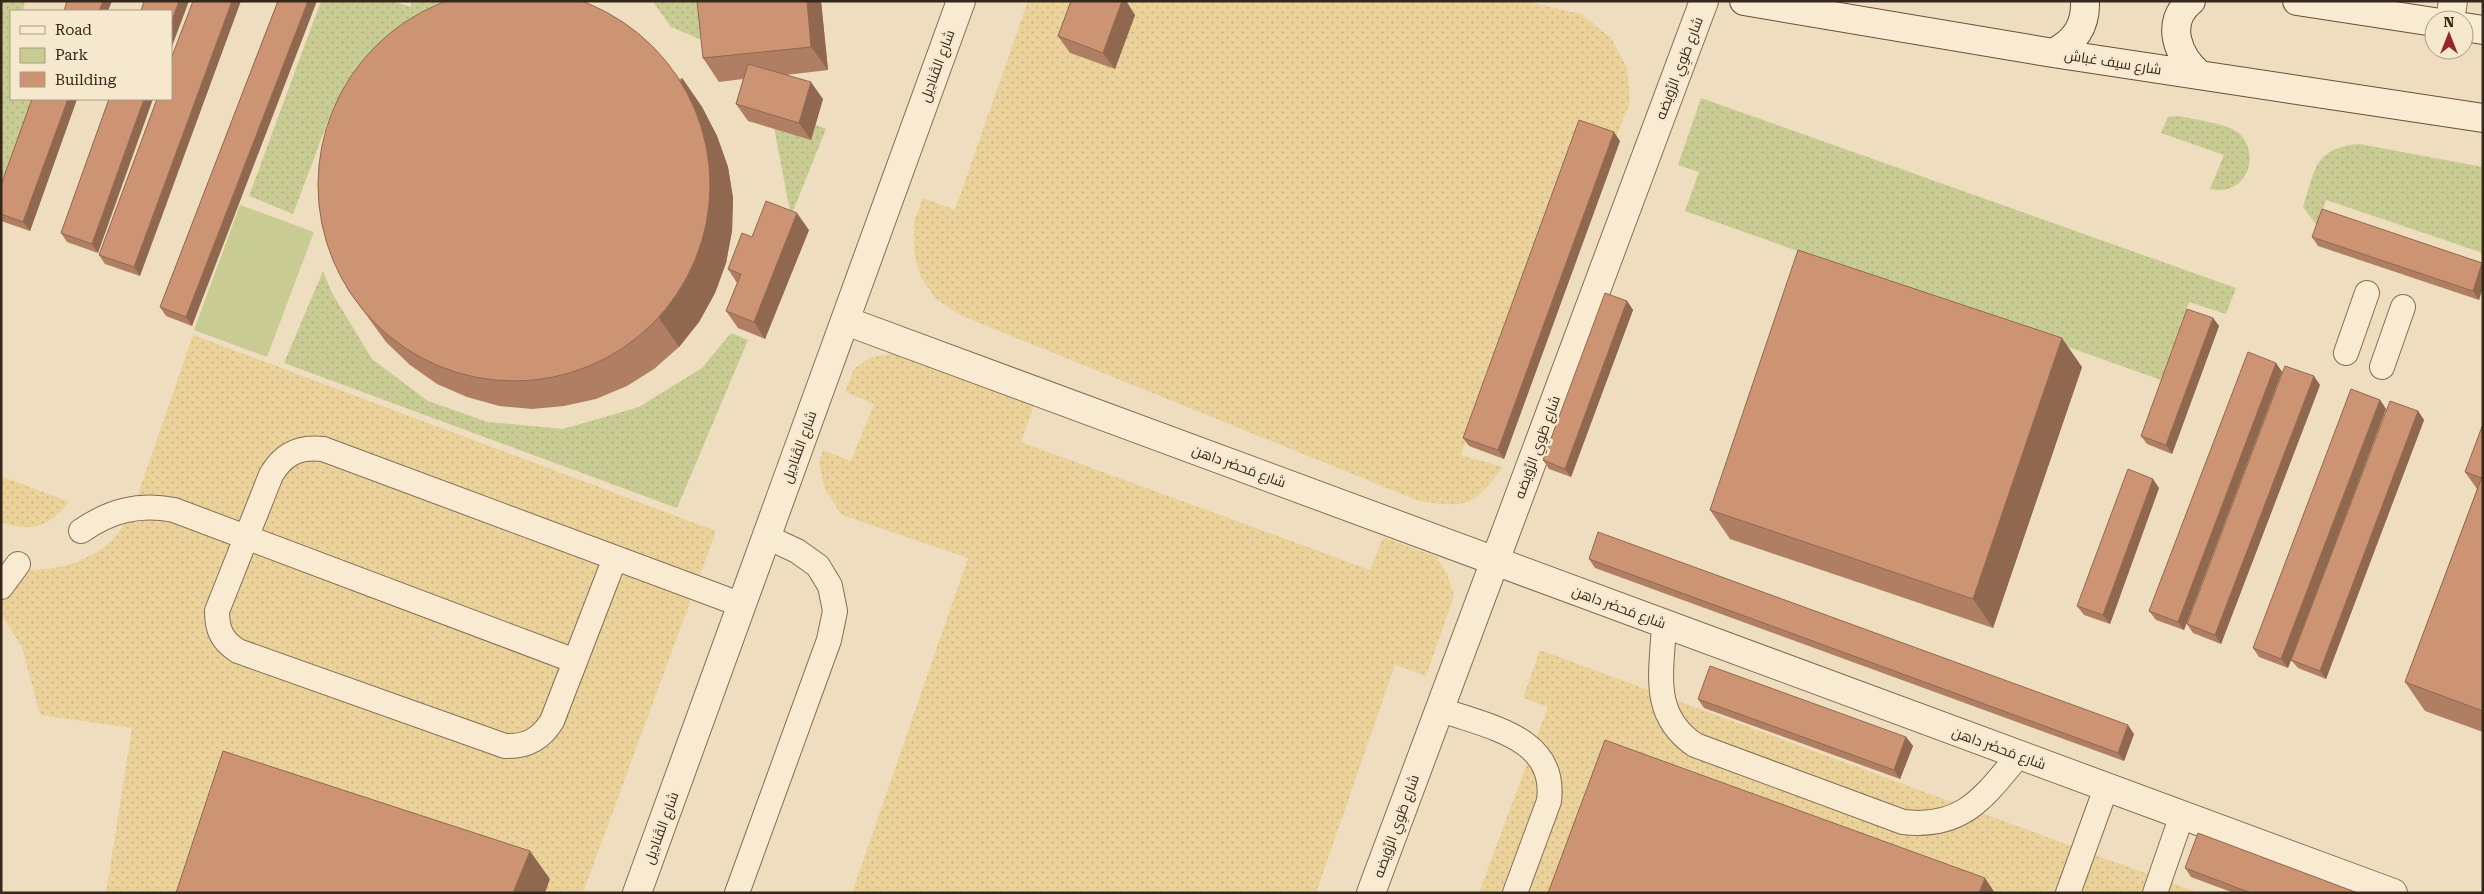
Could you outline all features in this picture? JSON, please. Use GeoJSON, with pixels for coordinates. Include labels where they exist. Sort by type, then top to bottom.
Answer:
{"type":"FeatureCollection","features":[{"type":"Feature","properties":{"kind":"street","name":"شارع القَنادِيل"},"geometry":{"type":"LineString","coordinates":[[637,893],[961,1]]}},
{"type":"Feature","properties":{"kind":"street","name":"شارع طَوِي الرِّوَيضه"},"geometry":{"type":"LineString","coordinates":[[1371,893],[1704,1]]}},
{"type":"Feature","properties":{"kind":"street","name":"شارع سيف غباش"},"geometry":{"type":"LineString","coordinates":[[1744,1],[2053,53],[2483,118]]}},
{"type":"Feature","properties":{"kind":"street"},"geometry":{"type":"LineString","coordinates":[[2053,53],[2066,47],[2076,37],[2082,25],[2085,1]]}},
{"type":"Feature","properties":{"kind":"street"},"geometry":{"type":"LineString","coordinates":[[2191,1],[2179,18],[2176,34],[2179,50],[2187,65],[2200,75]]}},
{"type":"Feature","properties":{"kind":"street"},"geometry":{"type":"LineString","coordinates":[[2297,1],[2424,20]]}},
{"type":"Feature","properties":{"kind":"street","name":"شارع مَحضَر داهن"},"geometry":{"type":"LineString","coordinates":[[846,321],[2393,893]]}},
{"type":"Feature","properties":{"kind":"lane"},"geometry":{"type":"LineString","coordinates":[[2346,353],[2367,293]]}},
{"type":"Feature","properties":{"kind":"lane"},"geometry":{"type":"LineString","coordinates":[[2382,367],[2403,307]]}},
{"type":"Feature","properties":{"kind":"lane"},"geometry":{"type":"LineString","coordinates":[[614,558],[575,661],[546,730],[529,744],[517,746],[505,746],[238,651],[228,645],[221,635],[217,624],[217,611],[276,466],[294,451],[308,447],[323,449],[742,605]]}},
{"type":"Feature","properties":{"kind":"lane"},"geometry":{"type":"LineString","coordinates":[[81,531],[98,519],[118,510],[139,506],[157,506],[174,510],[575,661]]}},
{"type":"Feature","properties":{"kind":"lane"},"geometry":{"type":"LineString","coordinates":[[737,893],[829,640],[835,611],[830,586],[818,566],[797,550],[767,537]]}},
{"type":"Feature","properties":{"kind":"lane"},"geometry":{"type":"LineString","coordinates":[[1,586],[18,564]]}},
{"type":"Feature","properties":{"kind":"lane"},"geometry":{"type":"LineString","coordinates":[[1664,624],[1661,694],[1665,711],[1683,737],[1695,745],[1903,822],[1937,823],[1954,818],[1972,808],[2019,755]]}},
{"type":"Feature","properties":{"kind":"lane"},"geometry":{"type":"LineString","coordinates":[[1439,709],[1513,737],[1530,746],[1542,759],[1548,772],[1550,787],[1548,801],[1515,893]]}},
{"type":"Feature","properties":{"kind":"lane"},"geometry":{"type":"LineString","coordinates":[[2068,893],[2106,788]]}},
{"type":"Feature","properties":{"kind":"lane"},"geometry":{"type":"LineString","coordinates":[[2155,893],[2182,815]]}},
{"type":"Feature","properties":{"kind":"green space"},"geometry":{"type":"Polygon","coordinates":[[[1,1],[25,1],[23,10],[10,10],[10,100],[37,100],[1,193],[1,1]]]}},
{"type":"Feature","properties":{"kind":"green space"},"geometry":{"type":"Polygon","coordinates":[[[321,1],[393,1],[410,7],[412,1],[485,1],[334,105],[293,214],[249,196],[321,1]]]}},
{"type":"Feature","properties":{"kind":"green space"},"geometry":{"type":"Polygon","coordinates":[[[648,1],[703,1],[709,43],[671,27],[653,2],[648,1]]]}},
{"type":"Feature","properties":{"kind":"green space"},"geometry":{"type":"Polygon","coordinates":[[[1701,98],[2236,288],[2226,314],[2189,302],[2161,380],[1685,211],[1699,172],[1678,165],[1701,98]]]}},
{"type":"Feature","properties":{"kind":"green space"},"geometry":{"type":"Polygon","coordinates":[[[770,107],[826,129],[791,216],[770,107]]]}},
{"type":"Feature","properties":{"kind":"green space"},"geometry":{"type":"Polygon","coordinates":[[[2178,116],[2228,127],[2240,134],[2249,154],[2249,164],[2246,174],[2240,181],[2232,187],[2222,190],[2210,189],[2224,155],[2161,133],[2168,117],[2178,116]]]}},
{"type":"Feature","properties":{"kind":"green space"},"geometry":{"type":"Polygon","coordinates":[[[2359,144],[2483,167],[2483,253],[2326,200],[2317,226],[2303,207],[2314,172],[2324,156],[2344,147],[2359,144]]]}},
{"type":"Feature","properties":{"kind":"green space"},"geometry":{"type":"Polygon","coordinates":[[[240,205],[314,232],[267,357],[194,330],[240,205]]]}},
{"type":"Feature","properties":{"kind":"green space"},"geometry":{"type":"Polygon","coordinates":[[[323,271],[332,293],[372,359],[428,401],[488,422],[563,429],[639,407],[702,368],[731,333],[748,340],[677,508],[284,363],[323,271]]]}},
{"type":"Feature","properties":{"kind":"sand"},"geometry":{"type":"Polygon","coordinates":[[[1028,1],[1525,1],[1581,14],[1611,38],[1627,68],[1630,103],[1616,137],[1582,122],[1461,455],[1503,467],[1484,490],[1468,502],[1459,504],[1419,501],[960,315],[936,299],[921,278],[914,253],[914,221],[923,198],[955,210],[1028,1]]]}},
{"type":"Feature","properties":{"kind":"sand"},"geometry":{"type":"Polygon","coordinates":[[[193,335],[716,531],[583,893],[106,893],[132,728],[40,715],[22,647],[1,614],[1,564],[30,570],[60,567],[88,557],[112,540],[131,515],[193,335]]]}},
{"type":"Feature","properties":{"kind":"sand"},"geometry":{"type":"Polygon","coordinates":[[[904,352],[1036,400],[1021,442],[1370,570],[1383,537],[1437,557],[1447,574],[1454,596],[1426,676],[1395,665],[1316,893],[852,893],[968,558],[842,515],[825,490],[819,462],[823,450],[851,461],[874,404],[845,392],[854,369],[871,357],[904,352]]]}},
{"type":"Feature","properties":{"kind":"sand"},"geometry":{"type":"Polygon","coordinates":[[[1,476],[69,502],[54,517],[39,526],[22,527],[1,522],[1,476]]]}},
{"type":"Feature","properties":{"kind":"sand"},"geometry":{"type":"Polygon","coordinates":[[[1540,650],[2199,893],[1479,893],[1548,707],[1523,698],[1540,650]]]}},
{"type":"Feature","properties":{"kind":"building"},"geometry":{"type":"Polygon","coordinates":[[[452,-1],[576,-1],[623,22],[653,46],[677,76],[687,93],[702,128],[709,166],[709,204],[702,242],[687,277],[666,309],[638,337],[606,358],[571,373],[533,380],[495,380],[457,373],[422,358],[390,337],[362,309],[341,277],[326,242],[319,204],[319,166],[326,128],[341,93],[351,76],[375,46],[390,33],[422,12],[452,-1]]]}},
{"type":"Feature","properties":{"kind":"building"},"geometry":{"type":"Polygon","coordinates":[[[67,1],[103,1],[99,10],[64,10],[67,1]]]}},
{"type":"Feature","properties":{"kind":"building"},"geometry":{"type":"Polygon","coordinates":[[[144,1],[179,1],[172,20],[172,10],[141,10],[144,1]]]}},
{"type":"Feature","properties":{"kind":"building"},"geometry":{"type":"Polygon","coordinates":[[[193,1],[232,1],[134,267],[99,255],[157,100],[172,100],[172,56],[193,1]]]}},
{"type":"Feature","properties":{"kind":"building"},"geometry":{"type":"Polygon","coordinates":[[[278,1],[308,1],[186,317],[160,307],[278,1]]]}},
{"type":"Feature","properties":{"kind":"building"},"geometry":{"type":"Polygon","coordinates":[[[697,1],[807,1],[811,47],[703,58],[697,1]]]}},
{"type":"Feature","properties":{"kind":"building"},"geometry":{"type":"Polygon","coordinates":[[[1071,1],[1122,1],[1103,53],[1058,36],[1071,1]]]}},
{"type":"Feature","properties":{"kind":"building"},"geometry":{"type":"Polygon","coordinates":[[[748,64],[811,82],[799,123],[736,104],[748,64]]]}},
{"type":"Feature","properties":{"kind":"building"},"geometry":{"type":"Polygon","coordinates":[[[32,100],[68,100],[23,222],[1,214],[1,185],[32,100]]]}},
{"type":"Feature","properties":{"kind":"building"},"geometry":{"type":"Polygon","coordinates":[[[109,100],[144,100],[92,244],[61,233],[109,100]]]}},
{"type":"Feature","properties":{"kind":"building"},"geometry":{"type":"Polygon","coordinates":[[[1579,120],[1614,132],[1498,450],[1463,438],[1579,120]]]}},
{"type":"Feature","properties":{"kind":"building"},"geometry":{"type":"Polygon","coordinates":[[[766,201],[797,213],[754,322],[726,311],[741,274],[728,269],[742,233],[752,237],[766,201]]]}},
{"type":"Feature","properties":{"kind":"building"},"geometry":{"type":"Polygon","coordinates":[[[2322,209],[2482,263],[2473,291],[2312,237],[2322,209]]]}},
{"type":"Feature","properties":{"kind":"building"},"geometry":{"type":"Polygon","coordinates":[[[1798,250],[2062,338],[1973,599],[1710,510],[1798,250]]]}},
{"type":"Feature","properties":{"kind":"building"},"geometry":{"type":"Polygon","coordinates":[[[1605,293],[1627,301],[1565,469],[1543,460],[1605,293]]]}},
{"type":"Feature","properties":{"kind":"building"},"geometry":{"type":"Polygon","coordinates":[[[2187,309],[2213,318],[2166,445],[2141,436],[2187,309]]]}},
{"type":"Feature","properties":{"kind":"building"},"geometry":{"type":"Polygon","coordinates":[[[2248,352],[2276,363],[2178,622],[2149,611],[2248,352]]]}},
{"type":"Feature","properties":{"kind":"building"},"geometry":{"type":"Polygon","coordinates":[[[2285,366],[2314,376],[2215,635],[2187,624],[2285,366]]]}},
{"type":"Feature","properties":{"kind":"building"},"geometry":{"type":"Polygon","coordinates":[[[2351,389],[2380,400],[2281,659],[2253,648],[2351,389]]]}},
{"type":"Feature","properties":{"kind":"building"},"geometry":{"type":"Polygon","coordinates":[[[2390,401],[2418,411],[2320,671],[2291,660],[2390,401]]]}},
{"type":"Feature","properties":{"kind":"building"},"geometry":{"type":"Polygon","coordinates":[[[2483,424],[2483,477],[2482,478],[2465,472],[2483,424]]]}},
{"type":"Feature","properties":{"kind":"building"},"geometry":{"type":"Polygon","coordinates":[[[2128,469],[2153,479],[2103,615],[2077,606],[2128,469]]]}},
{"type":"Feature","properties":{"kind":"building"},"geometry":{"type":"Polygon","coordinates":[[[2483,477],[2483,711],[2405,682],[2483,477]]]}},
{"type":"Feature","properties":{"kind":"building"},"geometry":{"type":"Polygon","coordinates":[[[1598,532],[2128,725],[2118,753],[1589,559],[1598,532]]]}},
{"type":"Feature","properties":{"kind":"building"},"geometry":{"type":"Polygon","coordinates":[[[1710,666],[1906,737],[1894,770],[1698,699],[1710,666]]]}},
{"type":"Feature","properties":{"kind":"building"},"geometry":{"type":"Polygon","coordinates":[[[1605,740],[1985,878],[1979,893],[1548,893],[1605,740]]]}},
{"type":"Feature","properties":{"kind":"building"},"geometry":{"type":"Polygon","coordinates":[[[223,751],[530,851],[513,893],[176,893],[223,751]]]}},
{"type":"Feature","properties":{"kind":"building"},"geometry":{"type":"Polygon","coordinates":[[[2198,833],[2358,893],[2251,893],[2185,868],[2198,833]]]}}]}
